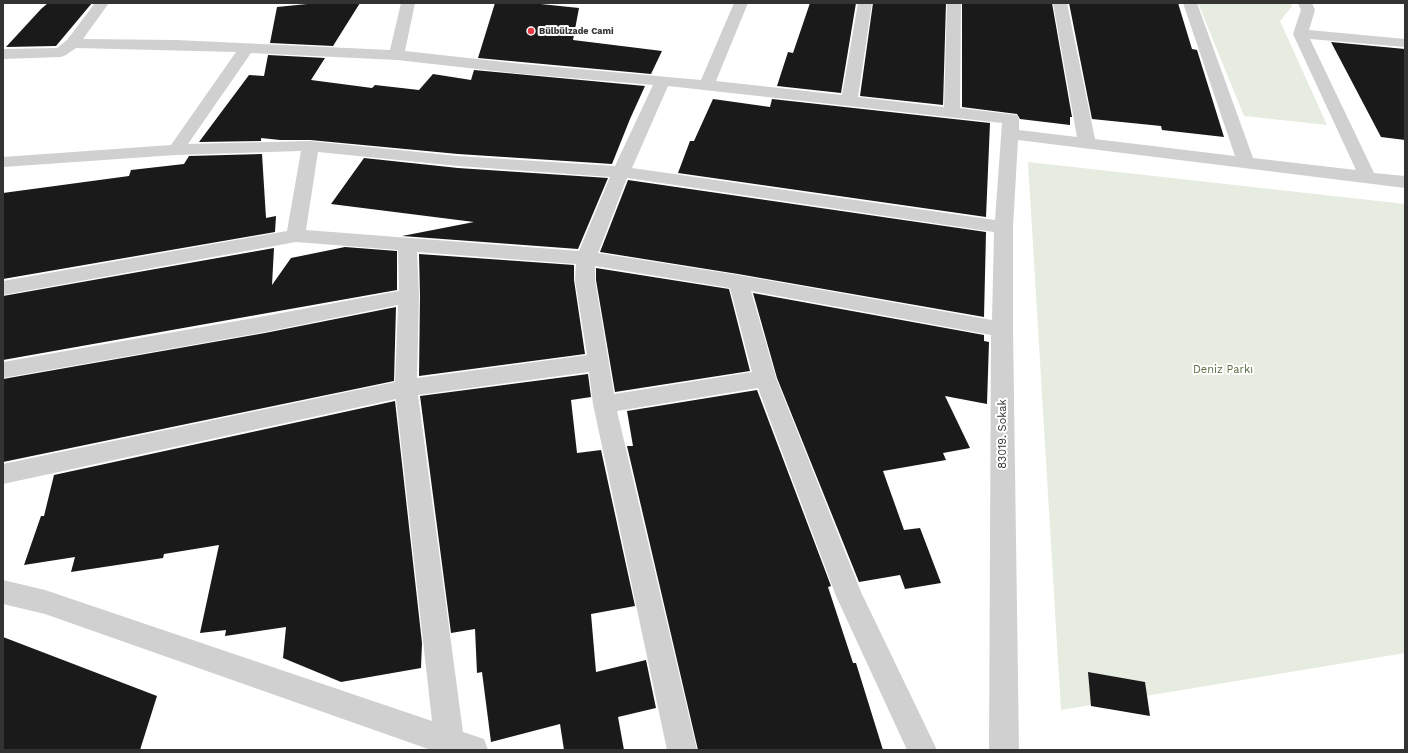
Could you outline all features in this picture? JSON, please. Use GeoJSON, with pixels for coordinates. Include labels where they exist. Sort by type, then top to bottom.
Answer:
{"type":"FeatureCollection","features":[{"type":"Feature","properties":{"kind":"street"},"geometry":{"type":"LineString","coordinates":[[3,54],[61,52],[72,43],[102,3]]}},
{"type":"Feature","properties":{"kind":"street"},"geometry":{"type":"LineString","coordinates":[[396,55],[408,3]]}},
{"type":"Feature","properties":{"kind":"street"},"geometry":{"type":"LineString","coordinates":[[707,85],[741,3]]}},
{"type":"Feature","properties":{"kind":"street"},"geometry":{"type":"LineString","coordinates":[[849,100],[865,3]]}},
{"type":"Feature","properties":{"kind":"street"},"geometry":{"type":"LineString","coordinates":[[952,112],[954,3]]}},
{"type":"Feature","properties":{"kind":"street"},"geometry":{"type":"LineString","coordinates":[[1060,3],[1087,144]]}},
{"type":"Feature","properties":{"kind":"street"},"geometry":{"type":"LineString","coordinates":[[1190,3],[1246,164]]}},
{"type":"Feature","properties":{"kind":"street"},"geometry":{"type":"LineString","coordinates":[[1305,3],[1308,10],[1300,34],[1368,178]]}},
{"type":"Feature","properties":{"kind":"street"},"geometry":{"type":"LineString","coordinates":[[1300,34],[1405,42]]}},
{"type":"Feature","properties":{"kind":"street"},"geometry":{"type":"LineString","coordinates":[[72,43],[247,48],[396,55],[707,85],[952,112],[1087,144],[1405,182]]}},
{"type":"Feature","properties":{"kind":"street"},"geometry":{"type":"LineString","coordinates":[[176,150],[247,48]]}},
{"type":"Feature","properties":{"kind":"street"},"geometry":{"type":"LineString","coordinates":[[663,81],[621,172],[586,258],[585,280],[599,362],[604,404],[682,750]]}},
{"type":"Feature","properties":{"kind":"street","name":"83019. Sokak"},"geometry":{"type":"LineString","coordinates":[[1004,750],[1002,330],[1004,227],[1011,126]]}},
{"type":"Feature","properties":{"kind":"street"},"geometry":{"type":"LineString","coordinates":[[296,236],[310,146]]}},
{"type":"Feature","properties":{"kind":"street"},"geometry":{"type":"LineString","coordinates":[[3,162],[176,150],[310,146],[458,161],[621,172],[1004,227]]}},
{"type":"Feature","properties":{"kind":"street"},"geometry":{"type":"LineString","coordinates":[[3,288],[296,236],[407,243],[586,258],[738,282],[1002,330]]}},
{"type":"Feature","properties":{"kind":"street"},"geometry":{"type":"LineString","coordinates":[[3,592],[45,602],[461,745],[406,388],[409,296],[407,243]]}},
{"type":"Feature","properties":{"kind":"street"},"geometry":{"type":"LineString","coordinates":[[738,282],[765,378],[848,596],[922,750]]}},
{"type":"Feature","properties":{"kind":"street"},"geometry":{"type":"LineString","coordinates":[[3,370],[265,324],[409,296]]}},
{"type":"Feature","properties":{"kind":"street"},"geometry":{"type":"LineString","coordinates":[[3,474],[406,388],[599,362]]}},
{"type":"Feature","properties":{"kind":"street"},"geometry":{"type":"LineString","coordinates":[[604,404],[765,378]]}},
{"type":"Feature","properties":{"kind":"green space"},"geometry":{"type":"Polygon","coordinates":[[[1198,3],[1290,3],[1292,6],[1280,21],[1327,125],[1244,116],[1198,3]]]}},
{"type":"Feature","properties":{"kind":"green space","name":"Deniz Parkı"},"geometry":{"type":"Polygon","coordinates":[[[1028,162],[1405,204],[1405,653],[1061,710],[1028,162]]]}},
{"type":"Feature","properties":{"kind":"building"},"geometry":{"type":"Polygon","coordinates":[[[48,3],[92,3],[56,46],[6,47],[41,9],[48,3]]]}},
{"type":"Feature","properties":{"kind":"building"},"geometry":{"type":"Polygon","coordinates":[[[317,3],[360,3],[333,46],[270,43],[277,7],[317,3]]]}},
{"type":"Feature","properties":{"kind":"building","name":"Bülbülzade Cami"},"geometry":{"type":"Polygon","coordinates":[[[495,3],[531,3],[579,8],[573,40],[662,51],[651,74],[478,58],[495,3]]]}},
{"type":"Feature","properties":{"kind":"building"},"geometry":{"type":"Polygon","coordinates":[[[810,3],[856,3],[841,93],[777,86],[788,52],[793,53],[810,3]]]}},
{"type":"Feature","properties":{"kind":"building"},"geometry":{"type":"Polygon","coordinates":[[[873,3],[946,3],[943,105],[860,96],[873,3]]]}},
{"type":"Feature","properties":{"kind":"building"},"geometry":{"type":"Polygon","coordinates":[[[962,3],[1052,3],[1072,117],[1070,117],[1070,125],[1020,119],[1017,114],[962,107],[962,3]]]}},
{"type":"Feature","properties":{"kind":"building"},"geometry":{"type":"Polygon","coordinates":[[[1069,3],[1178,3],[1192,49],[1197,50],[1224,137],[1162,130],[1161,126],[1092,119],[1069,3]]]}},
{"type":"Feature","properties":{"kind":"building"},"geometry":{"type":"Polygon","coordinates":[[[1331,42],[1405,49],[1405,140],[1381,137],[1331,42]]]}},
{"type":"Feature","properties":{"kind":"building"},"geometry":{"type":"Polygon","coordinates":[[[268,55],[325,58],[311,80],[372,88],[375,85],[419,90],[433,74],[471,80],[474,70],[645,86],[612,164],[458,154],[310,140],[280,140],[261,138],[261,141],[199,142],[249,75],[264,76],[268,55]]]}},
{"type":"Feature","properties":{"kind":"building"},"geometry":{"type":"Polygon","coordinates":[[[713,99],[770,107],[772,99],[990,123],[986,217],[678,173],[690,141],[694,141],[713,99]]]}},
{"type":"Feature","properties":{"kind":"building"},"geometry":{"type":"Polygon","coordinates":[[[262,154],[266,218],[276,216],[275,232],[3,279],[3,193],[129,176],[131,170],[184,164],[189,156],[262,154]]]}},
{"type":"Feature","properties":{"kind":"building"},"geometry":{"type":"Polygon","coordinates":[[[364,158],[458,168],[608,178],[578,249],[402,236],[474,222],[331,204],[364,158]]]}},
{"type":"Feature","properties":{"kind":"building"},"geometry":{"type":"Polygon","coordinates":[[[628,180],[986,232],[984,317],[738,274],[600,252],[628,180]]]}},
{"type":"Feature","properties":{"kind":"building"},"geometry":{"type":"Polygon","coordinates":[[[345,247],[397,251],[397,290],[3,360],[3,296],[274,248],[272,285],[291,258],[345,247]]]}},
{"type":"Feature","properties":{"kind":"building"},"geometry":{"type":"Polygon","coordinates":[[[419,254],[574,265],[574,280],[585,354],[419,376],[419,254]]]}},
{"type":"Feature","properties":{"kind":"building"},"geometry":{"type":"Polygon","coordinates":[[[596,268],[729,289],[750,371],[615,392],[596,280],[596,268]]]}},
{"type":"Feature","properties":{"kind":"building"},"geometry":{"type":"Polygon","coordinates":[[[753,293],[984,335],[984,341],[989,342],[987,404],[945,396],[970,448],[943,453],[946,460],[883,471],[904,530],[920,528],[941,583],[905,589],[900,575],[859,582],[777,378],[753,293]]]}},
{"type":"Feature","properties":{"kind":"building"},"geometry":{"type":"Polygon","coordinates":[[[396,307],[394,381],[3,462],[3,379],[265,333],[396,307]]]}},
{"type":"Feature","properties":{"kind":"building"},"geometry":{"type":"Polygon","coordinates":[[[588,374],[591,397],[571,400],[577,453],[601,450],[635,606],[591,614],[596,672],[646,660],[656,708],[618,717],[624,750],[564,750],[560,724],[491,742],[482,672],[477,673],[475,629],[451,633],[420,396],[588,374]]]}},
{"type":"Feature","properties":{"kind":"building"},"geometry":{"type":"Polygon","coordinates":[[[757,390],[831,586],[828,587],[853,663],[856,663],[883,750],[698,750],[627,446],[633,446],[627,411],[757,390]]]}},
{"type":"Feature","properties":{"kind":"building"},"geometry":{"type":"Polygon","coordinates":[[[395,401],[422,643],[421,668],[341,682],[283,658],[286,627],[225,636],[226,630],[200,633],[219,545],[164,554],[163,558],[71,572],[75,557],[24,565],[41,516],[44,516],[54,475],[395,401]]]}},
{"type":"Feature","properties":{"kind":"building"},"geometry":{"type":"Polygon","coordinates":[[[3,637],[157,696],[140,750],[3,750],[3,637]]]}},
{"type":"Feature","properties":{"kind":"building"},"geometry":{"type":"Polygon","coordinates":[[[1088,672],[1145,682],[1150,716],[1091,706],[1088,672]]]}},
{"type":"Feature","properties":{"kind":"place","name":"Bülbülzade Cami"},"geometry":{"type":"Point","coordinates":[531,31]}}]}
